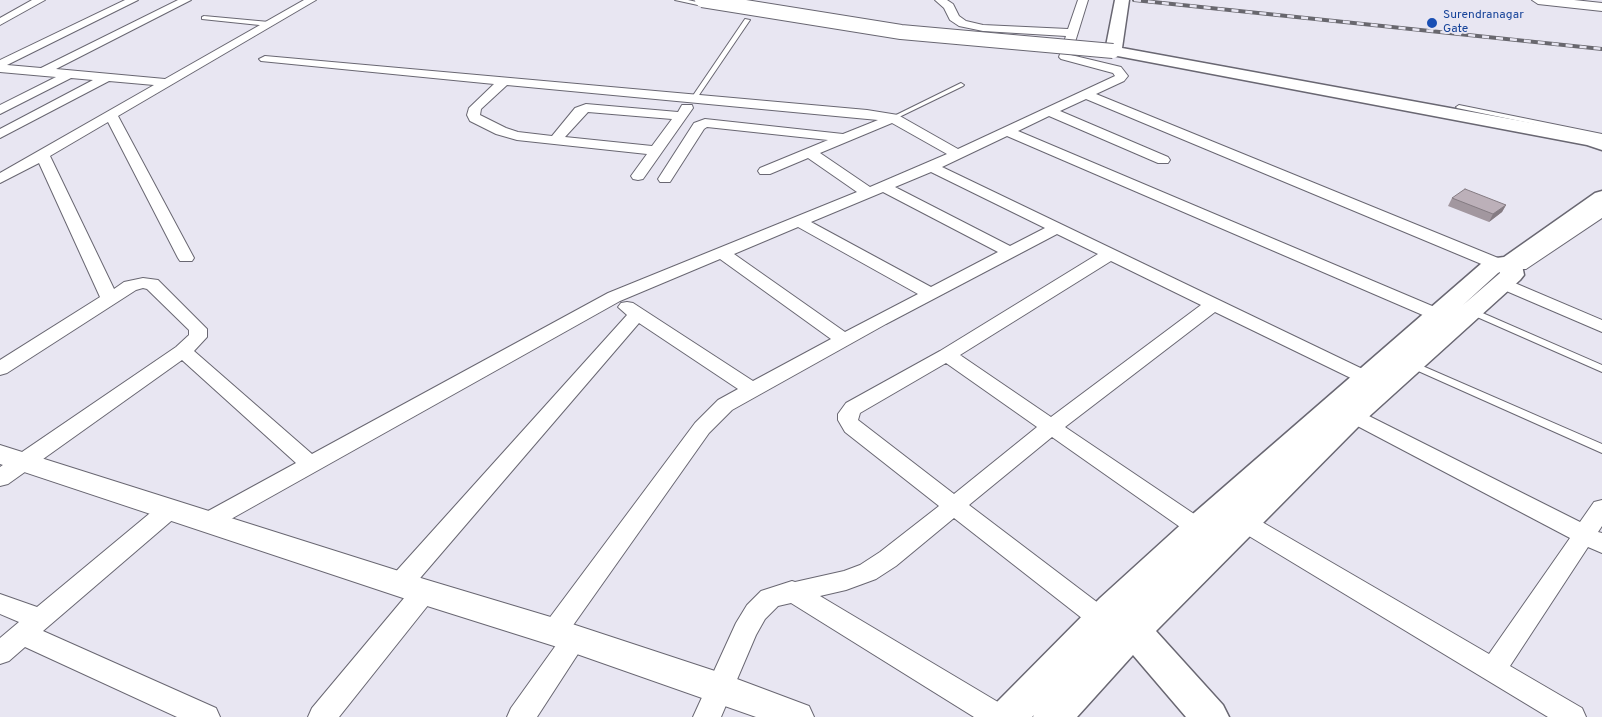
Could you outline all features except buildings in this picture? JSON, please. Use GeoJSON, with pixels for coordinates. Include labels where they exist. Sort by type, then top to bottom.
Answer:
{"type":"FeatureCollection","features":[{"type":"Feature","properties":{"kind":"main road"},"geometry":{"type":"LineString","coordinates":[[1122,0],[1113,52],[1582,138],[1602,144]]}},
{"type":"Feature","properties":{"kind":"main road"},"geometry":{"type":"LineString","coordinates":[[1007,717],[1116,619],[1242,521],[1353,415],[1471,312],[1506,270],[1602,197]]}},
{"type":"Feature","properties":{"kind":"main road"},"geometry":{"type":"LineString","coordinates":[[1052,717],[1116,619],[1198,528],[1490,268],[1506,270]]}},
{"type":"Feature","properties":{"kind":"main road"},"geometry":{"type":"LineString","coordinates":[[1116,619],[1210,717]]}},
{"type":"Feature","properties":{"kind":"street"},"geometry":{"type":"LineString","coordinates":[[0,22],[40,0]]}},
{"type":"Feature","properties":{"kind":"street"},"geometry":{"type":"LineString","coordinates":[[0,66],[133,0]]}},
{"type":"Feature","properties":{"kind":"street"},"geometry":{"type":"LineString","coordinates":[[43,72],[186,0]]}},
{"type":"Feature","properties":{"kind":"street"},"geometry":{"type":"LineString","coordinates":[[0,179],[311,0]]}},
{"type":"Feature","properties":{"kind":"street"},"geometry":{"type":"LineString","coordinates":[[702,0],[901,32],[1113,52]]}},
{"type":"Feature","properties":{"kind":"street"},"geometry":{"type":"LineString","coordinates":[[940,0],[950,6],[954,18],[963,24],[983,28],[1073,33]]}},
{"type":"Feature","properties":{"kind":"street"},"geometry":{"type":"LineString","coordinates":[[207,522],[614,298],[931,167],[1122,76],[1120,72],[1112,68],[1066,57],[1083,0]]}},
{"type":"Feature","properties":{"kind":"street"},"geometry":{"type":"LineString","coordinates":[[1542,0],[1602,7]]}},
{"type":"Feature","properties":{"kind":"street"},"geometry":{"type":"LineString","coordinates":[[265,59],[867,114],[892,118],[958,154]]}},
{"type":"Feature","properties":{"kind":"street"},"geometry":{"type":"LineString","coordinates":[[0,66],[43,72],[167,83]]}},
{"type":"Feature","properties":{"kind":"street"},"geometry":{"type":"LineString","coordinates":[[0,110],[70,74]]}},
{"type":"Feature","properties":{"kind":"street"},"geometry":{"type":"LineString","coordinates":[[0,134],[106,78]]}},
{"type":"Feature","properties":{"kind":"street"},"geometry":{"type":"LineString","coordinates":[[504,81],[475,108],[473,115],[475,118],[517,136],[656,150]]}},
{"type":"Feature","properties":{"kind":"street"},"geometry":{"type":"LineString","coordinates":[[1085,94],[1506,270],[1602,327]]}},
{"type":"Feature","properties":{"kind":"street"},"geometry":{"type":"LineString","coordinates":[[638,176],[695,97]]}},
{"type":"Feature","properties":{"kind":"street"},"geometry":{"type":"LineString","coordinates":[[556,140],[580,111],[586,108],[681,116]]}},
{"type":"Feature","properties":{"kind":"street"},"geometry":{"type":"LineString","coordinates":[[1048,111],[1163,160]]}},
{"type":"Feature","properties":{"kind":"street"},"geometry":{"type":"LineString","coordinates":[[111,115],[186,258]]}},
{"type":"Feature","properties":{"kind":"street"},"geometry":{"type":"LineString","coordinates":[[766,171],[892,118]]}},
{"type":"Feature","properties":{"kind":"street"},"geometry":{"type":"LineString","coordinates":[[665,179],[699,126],[705,123],[846,138]]}},
{"type":"Feature","properties":{"kind":"street"},"geometry":{"type":"LineString","coordinates":[[1006,130],[1438,314]]}},
{"type":"Feature","properties":{"kind":"street"},"geometry":{"type":"LineString","coordinates":[[810,153],[868,193]]}},
{"type":"Feature","properties":{"kind":"street"},"geometry":{"type":"LineString","coordinates":[[42,155],[110,299]]}},
{"type":"Feature","properties":{"kind":"street"},"geometry":{"type":"LineString","coordinates":[[931,167],[1366,378]]}},
{"type":"Feature","properties":{"kind":"street"},"geometry":{"type":"LineString","coordinates":[[884,187],[1010,252]]}},
{"type":"Feature","properties":{"kind":"street"},"geometry":{"type":"LineString","coordinates":[[1506,270],[1602,211]]}},
{"type":"Feature","properties":{"kind":"street"},"geometry":{"type":"LineString","coordinates":[[800,222],[931,294]]}},
{"type":"Feature","properties":{"kind":"street"},"geometry":{"type":"LineString","coordinates":[[521,717],[564,636],[702,428],[725,405],[1057,228]]}},
{"type":"Feature","properties":{"kind":"street"},"geometry":{"type":"LineString","coordinates":[[722,252],[844,340]]}},
{"type":"Feature","properties":{"kind":"street"},"geometry":{"type":"LineString","coordinates":[[1110,254],[947,355],[854,408],[848,414],[852,427],[954,505],[1116,619]]}},
{"type":"Feature","properties":{"kind":"street"},"geometry":{"type":"LineString","coordinates":[[0,369],[130,286],[143,283],[152,284],[198,329],[198,337],[184,351],[7,465]]}},
{"type":"Feature","properties":{"kind":"street"},"geometry":{"type":"LineString","coordinates":[[614,298],[753,390]]}},
{"type":"Feature","properties":{"kind":"street"},"geometry":{"type":"LineString","coordinates":[[706,717],[721,688],[745,631],[756,612],[770,598],[846,580],[868,572],[888,559],[1051,427],[1214,304]]}},
{"type":"Feature","properties":{"kind":"street"},"geometry":{"type":"LineString","coordinates":[[322,717],[412,588],[637,314]]}},
{"type":"Feature","properties":{"kind":"street"},"geometry":{"type":"LineString","coordinates":[[184,351],[311,464]]}},
{"type":"Feature","properties":{"kind":"street"},"geometry":{"type":"LineString","coordinates":[[947,355],[1198,528]]}},
{"type":"Feature","properties":{"kind":"street"},"geometry":{"type":"LineString","coordinates":[[1353,415],[1594,539]]}},
{"type":"Feature","properties":{"kind":"street"},"geometry":{"type":"LineString","coordinates":[[7,465],[207,522],[564,636],[721,688],[797,717]]}},
{"type":"Feature","properties":{"kind":"street"},"geometry":{"type":"LineString","coordinates":[[1493,670],[1594,539],[1602,508]]}},
{"type":"Feature","properties":{"kind":"street"},"geometry":{"type":"LineString","coordinates":[[0,653],[169,510]]}},
{"type":"Feature","properties":{"kind":"street"},"geometry":{"type":"LineString","coordinates":[[1242,521],[1572,717]]}},
{"type":"Feature","properties":{"kind":"street"},"geometry":{"type":"LineString","coordinates":[[792,592],[998,717]]}},
{"type":"Feature","properties":{"kind":"street"},"geometry":{"type":"LineString","coordinates":[[0,604],[31,626],[206,717]]}},
{"type":"Feature","properties":{"kind":"lane"},"geometry":{"type":"LineString","coordinates":[[678,0],[892,34],[1067,52]]}},
{"type":"Feature","properties":{"kind":"lane"},"geometry":{"type":"LineString","coordinates":[[204,18],[269,24]]}},
{"type":"Feature","properties":{"kind":"lane"},"geometry":{"type":"LineString","coordinates":[[695,97],[747,20]]}},
{"type":"Feature","properties":{"kind":"lane"},"geometry":{"type":"LineString","coordinates":[[892,118],[961,85]]}},
{"type":"Feature","properties":{"kind":"lane"},"geometry":{"type":"LineString","coordinates":[[1459,107],[1602,136]]}},
{"type":"Feature","properties":{"kind":"lane"},"geometry":{"type":"LineString","coordinates":[[1471,312],[1602,369]]}},
{"type":"Feature","properties":{"kind":"lane"},"geometry":{"type":"LineString","coordinates":[[1411,364],[1602,449]]}},
{"type":"Feature","properties":{"kind":"railway"},"geometry":{"type":"LineString","coordinates":[[1134,0],[1602,49]]}},
{"type":"Feature","properties":{"kind":"place","name":"Surendranagar Gate"},"geometry":{"type":"Point","coordinates":[1432,23]}}]}
